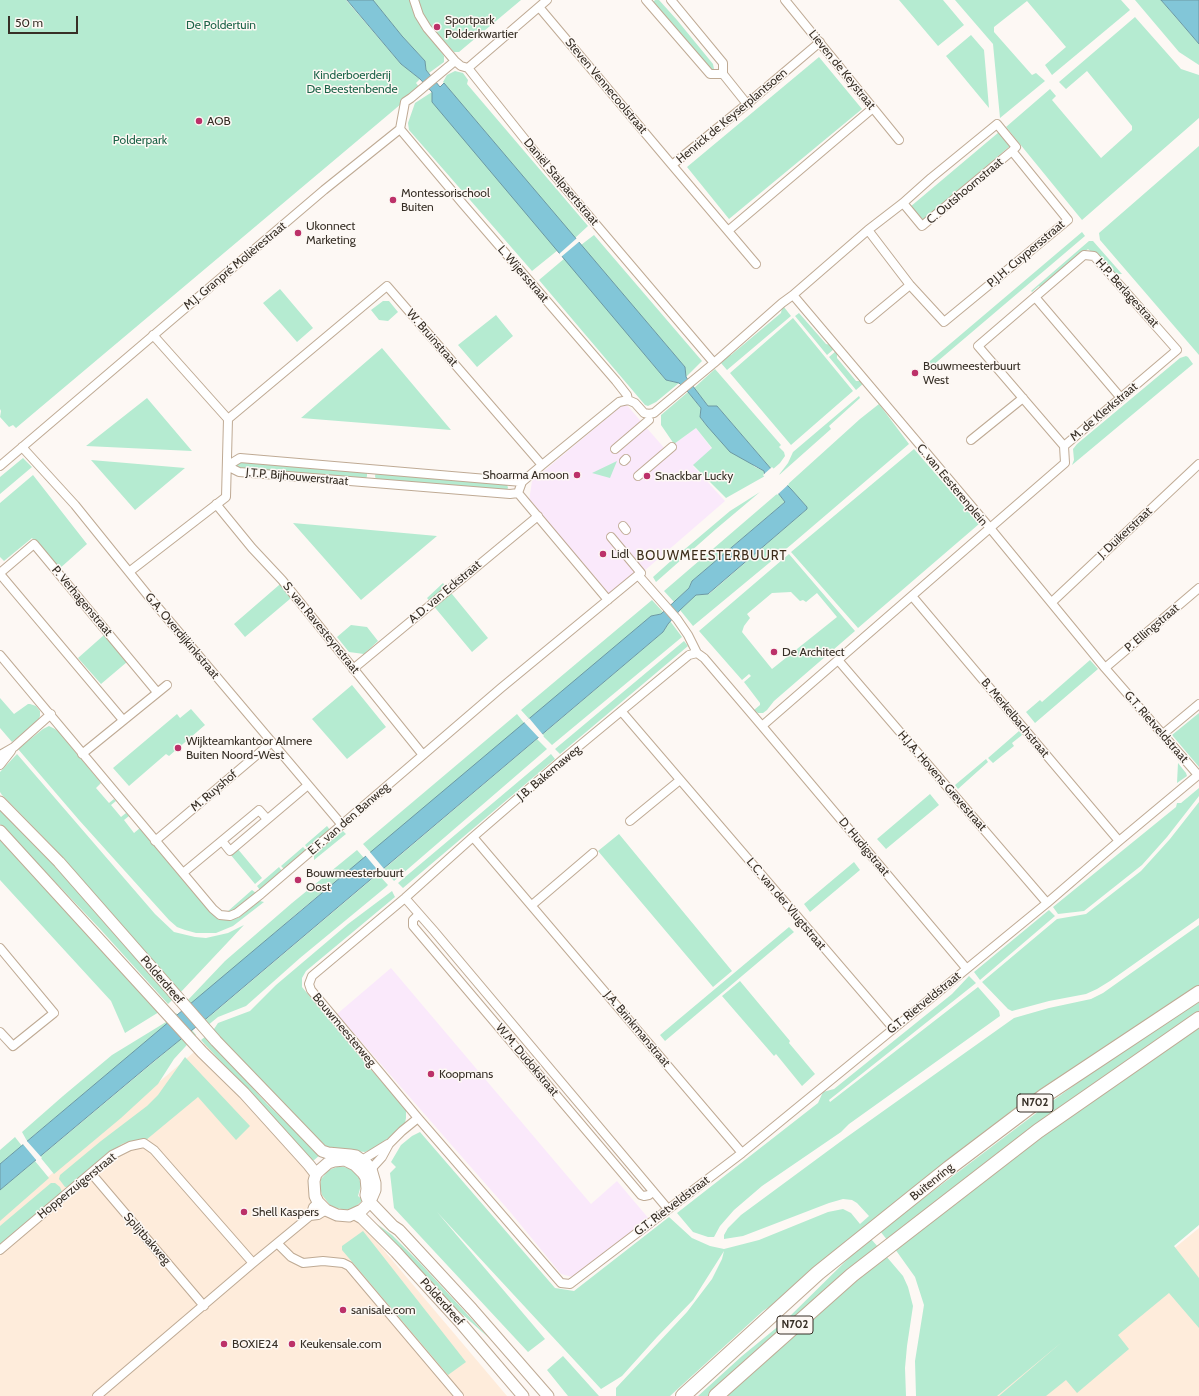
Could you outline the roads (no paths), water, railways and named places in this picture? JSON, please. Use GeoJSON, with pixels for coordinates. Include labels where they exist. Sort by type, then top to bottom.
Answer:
{"type":"FeatureCollection","features":[{"type":"Feature","properties":{"kind":"highway","name":"Buitenring"},"geometry":{"type":"LineString","coordinates":[[683,1396],[818,1273],[880,1225],[949,1168],[1044,1096],[1199,993]]}},
{"type":"Feature","properties":{"kind":"highway","name":"Buitenring"},"geometry":{"type":"LineString","coordinates":[[716,1396],[852,1275],[894,1242],[1038,1131],[1199,1019]]}},
{"type":"Feature","properties":{"kind":"main road","name":"Polderdreef"},"geometry":{"type":"LineString","coordinates":[[0,802],[59,862],[216,1041],[322,1151],[328,1153],[350,1154],[359,1162]]}},
{"type":"Feature","properties":{"kind":"main road","name":"Polderdreef"},"geometry":{"type":"LineString","coordinates":[[0,831],[202,1052],[244,1093],[316,1174]]}},
{"type":"Feature","properties":{"kind":"main road"},"geometry":{"type":"LineString","coordinates":[[345,1160],[359,1162],[370,1169],[375,1183],[375,1190],[371,1199],[362,1210],[355,1214],[343,1216],[331,1213],[322,1206],[314,1189],[316,1174],[324,1166],[334,1161],[345,1160]]}},
{"type":"Feature","properties":{"kind":"main road"},"geometry":{"type":"LineString","coordinates":[[359,1162],[366,1178],[366,1195],[371,1199]]}},
{"type":"Feature","properties":{"kind":"main road","name":"Polderdreef"},"geometry":{"type":"LineString","coordinates":[[371,1199],[392,1226],[399,1230],[548,1396]]}},
{"type":"Feature","properties":{"kind":"main road","name":"Polderdreef"},"geometry":{"type":"LineString","coordinates":[[355,1214],[362,1218],[401,1257],[523,1396]]}},
{"type":"Feature","properties":{"kind":"street","name":"Daniël Stalpaertstraat"},"geometry":{"type":"LineString","coordinates":[[414,0],[419,15],[427,28],[455,61],[461,66],[468,68],[543,162],[714,363]]}},
{"type":"Feature","properties":{"kind":"street"},"geometry":{"type":"LineString","coordinates":[[468,68],[547,0]]}},
{"type":"Feature","properties":{"kind":"street"},"geometry":{"type":"LineString","coordinates":[[646,0],[710,74],[723,74]]}},
{"type":"Feature","properties":{"kind":"street"},"geometry":{"type":"LineString","coordinates":[[671,0],[723,63],[723,74],[747,104]]}},
{"type":"Feature","properties":{"kind":"street","name":"Lieven de Keystraat"},"geometry":{"type":"LineString","coordinates":[[785,0],[899,140]]}},
{"type":"Feature","properties":{"kind":"street","name":"Steven Vennecoolstraat"},"geometry":{"type":"LineString","coordinates":[[539,7],[672,165]]}},
{"type":"Feature","properties":{"kind":"street","name":"Henrick de Keyserplantsoen"},"geometry":{"type":"LineString","coordinates":[[756,264],[729,230],[672,165],[820,42]]}},
{"type":"Feature","properties":{"kind":"street"},"geometry":{"type":"LineString","coordinates":[[400,130],[405,102],[455,61]]}},
{"type":"Feature","properties":{"kind":"street"},"geometry":{"type":"LineString","coordinates":[[729,230],[873,108]]}},
{"type":"Feature","properties":{"kind":"street","name":"P.J.H. Cuypersstraat"},"geometry":{"type":"LineString","coordinates":[[903,203],[930,178],[997,124],[1016,148],[1012,151],[1068,220],[944,322],[910,285]]}},
{"type":"Feature","properties":{"kind":"street","name":"M.J. Granpré Molièrestraat"},"geometry":{"type":"LineString","coordinates":[[0,466],[324,190],[400,130]]}},
{"type":"Feature","properties":{"kind":"street","name":"L. Wijersstraat"},"geometry":{"type":"LineString","coordinates":[[400,130],[462,204],[616,381],[627,395],[628,400],[635,403],[649,417]]}},
{"type":"Feature","properties":{"kind":"street","name":"C. Outshoornstraat"},"geometry":{"type":"LineString","coordinates":[[903,203],[922,226],[1012,151]]}},
{"type":"Feature","properties":{"kind":"street"},"geometry":{"type":"LineString","coordinates":[[614,450],[649,417],[695,380],[782,303],[868,230],[903,203]]}},
{"type":"Feature","properties":{"kind":"street"},"geometry":{"type":"LineString","coordinates":[[868,230],[910,285],[869,319]]}},
{"type":"Feature","properties":{"kind":"street","name":"H.P. Berlagestraat"},"geometry":{"type":"LineString","coordinates":[[1023,398],[978,346],[1084,255],[1094,256],[1177,350]]}},
{"type":"Feature","properties":{"kind":"street","name":"W. Bruinstraat"},"geometry":{"type":"LineString","coordinates":[[228,419],[387,286],[542,465]]}},
{"type":"Feature","properties":{"kind":"street","name":"C. van Eesterenplein"},"geometry":{"type":"LineString","coordinates":[[762,726],[990,528],[793,295]]}},
{"type":"Feature","properties":{"kind":"street"},"geometry":{"type":"LineString","coordinates":[[1035,297],[1121,398]]}},
{"type":"Feature","properties":{"kind":"street"},"geometry":{"type":"LineString","coordinates":[[129,572],[226,496],[228,419],[153,335]]}},
{"type":"Feature","properties":{"kind":"street","name":"M. de Klerkstraat"},"geometry":{"type":"LineString","coordinates":[[990,528],[1065,463],[1064,446],[1177,350]]}},
{"type":"Feature","properties":{"kind":"street"},"geometry":{"type":"LineString","coordinates":[[971,440],[1023,398],[1064,446]]}},
{"type":"Feature","properties":{"kind":"street"},"geometry":{"type":"LineString","coordinates":[[608,600],[518,493],[522,482],[542,465],[619,402],[628,400]]}},
{"type":"Feature","properties":{"kind":"street","name":"G.A. Overdijkinkstraat"},"geometry":{"type":"LineString","coordinates":[[22,447],[75,505],[129,572],[342,825]]}},
{"type":"Feature","properties":{"kind":"street"},"geometry":{"type":"LineString","coordinates":[[638,476],[672,447]]}},
{"type":"Feature","properties":{"kind":"street","name":"J.T.P. Bijhouwerstraat"},"geometry":{"type":"LineString","coordinates":[[227,466],[240,458],[522,482]]}},
{"type":"Feature","properties":{"kind":"street","name":"J. Duikerstraat"},"geometry":{"type":"LineString","coordinates":[[1052,602],[1199,464]]}},
{"type":"Feature","properties":{"kind":"street","name":"J.T.P. Bijhouwerstraat"},"geometry":{"type":"LineString","coordinates":[[227,466],[239,472],[510,494],[518,493]]}},
{"type":"Feature","properties":{"kind":"street"},"geometry":{"type":"LineString","coordinates":[[372,469],[372,483]]}},
{"type":"Feature","properties":{"kind":"street","name":"S. van Ravesteynstraat"},"geometry":{"type":"LineString","coordinates":[[216,504],[252,548],[282,580],[423,755]]}},
{"type":"Feature","properties":{"kind":"street","name":"A.D. van Eckstraat"},"geometry":{"type":"LineString","coordinates":[[354,669],[538,516]]}},
{"type":"Feature","properties":{"kind":"street","name":"G.T. Rietveldstraat"},"geometry":{"type":"LineString","coordinates":[[418,1118],[561,1283],[570,1284],[742,1153],[1047,903],[1198,775],[1105,668],[990,528]]}},
{"type":"Feature","properties":{"kind":"street"},"geometry":{"type":"LineString","coordinates":[[611,537],[662,603],[677,619],[688,635],[697,654],[704,658],[762,726]]}},
{"type":"Feature","properties":{"kind":"street","name":"P. Verhagenstraat"},"geometry":{"type":"LineString","coordinates":[[123,720],[0,573],[34,544],[157,692]]}},
{"type":"Feature","properties":{"kind":"street","name":"E.F. van den Banweg"},"geometry":{"type":"LineString","coordinates":[[0,655],[217,913],[226,916],[234,915],[261,894],[501,688],[640,574]]}},
{"type":"Feature","properties":{"kind":"street","name":"P. Ellingstraat"},"geometry":{"type":"LineString","coordinates":[[1105,668],[1199,588]]}},
{"type":"Feature","properties":{"kind":"street","name":"B. Merkelbachstraat"},"geometry":{"type":"LineString","coordinates":[[912,596],[1119,841]]}},
{"type":"Feature","properties":{"kind":"street","name":"J.B. Bakemaweg"},"geometry":{"type":"LineString","coordinates":[[405,898],[561,761],[689,655],[697,654]]}},
{"type":"Feature","properties":{"kind":"street","name":"H.J.A. Hovens Grevestraat"},"geometry":{"type":"LineString","coordinates":[[838,660],[1047,903]]}},
{"type":"Feature","properties":{"kind":"street"},"geometry":{"type":"LineString","coordinates":[[82,754],[167,685]]}},
{"type":"Feature","properties":{"kind":"street"},"geometry":{"type":"LineString","coordinates":[[1163,734],[1199,704]]}},
{"type":"Feature","properties":{"kind":"street","name":"L.C. van der Vlugtstraat"},"geometry":{"type":"LineString","coordinates":[[622,712],[893,1028]]}},
{"type":"Feature","properties":{"kind":"street"},"geometry":{"type":"LineString","coordinates":[[0,765],[14,747],[51,714]]}},
{"type":"Feature","properties":{"kind":"street","name":"D. Hudigstraat"},"geometry":{"type":"LineString","coordinates":[[762,726],[966,968]]}},
{"type":"Feature","properties":{"kind":"street","name":"M. Ruyshof"},"geometry":{"type":"LineString","coordinates":[[155,840],[272,742]]}},
{"type":"Feature","properties":{"kind":"street"},"geometry":{"type":"LineString","coordinates":[[0,755],[14,747]]}},
{"type":"Feature","properties":{"kind":"street"},"geometry":{"type":"LineString","coordinates":[[630,821],[680,780]]}},
{"type":"Feature","properties":{"kind":"street"},"geometry":{"type":"LineString","coordinates":[[222,841],[230,851],[308,785]]}},
{"type":"Feature","properties":{"kind":"street"},"geometry":{"type":"LineString","coordinates":[[183,873],[259,810],[267,819]]}},
{"type":"Feature","properties":{"kind":"street"},"geometry":{"type":"LineString","coordinates":[[248,819],[256,829]]}},
{"type":"Feature","properties":{"kind":"street"},"geometry":{"type":"LineString","coordinates":[[236,829],[245,839]]}},
{"type":"Feature","properties":{"kind":"street","name":"J.A. Brinkmanstraat"},"geometry":{"type":"LineString","coordinates":[[474,837],[742,1153]]}},
{"type":"Feature","properties":{"kind":"street"},"geometry":{"type":"LineString","coordinates":[[532,905],[593,853]]}},
{"type":"Feature","properties":{"kind":"street","name":"W.M. Dudokstraat"},"geometry":{"type":"LineString","coordinates":[[405,898],[668,1209]]}},
{"type":"Feature","properties":{"kind":"street","name":"Bouwmeesterweg"},"geometry":{"type":"LineString","coordinates":[[405,898],[312,976],[309,984],[311,990],[418,1118]]}},
{"type":"Feature","properties":{"kind":"street","name":"W.M. Dudokstraat"},"geometry":{"type":"LineString","coordinates":[[419,914],[413,920],[412,924],[418,932],[641,1195],[649,1195],[653,1191]]}},
{"type":"Feature","properties":{"kind":"street"},"geometry":{"type":"LineString","coordinates":[[0,948],[54,1013],[13,1046],[0,1032]]}},
{"type":"Feature","properties":{"kind":"street"},"geometry":{"type":"LineString","coordinates":[[359,1162],[389,1144],[418,1118]]}},
{"type":"Feature","properties":{"kind":"street","name":"Hopperzuigerstraat"},"geometry":{"type":"LineString","coordinates":[[0,1250],[112,1155],[130,1146],[144,1143],[154,1150],[253,1263]]}},
{"type":"Feature","properties":{"kind":"street"},"geometry":{"type":"LineString","coordinates":[[370,1169],[382,1157],[389,1144]]}},
{"type":"Feature","properties":{"kind":"street","name":"Splijtbakweg"},"geometry":{"type":"LineString","coordinates":[[90,1173],[204,1306]]}},
{"type":"Feature","properties":{"kind":"street"},"geometry":{"type":"LineString","coordinates":[[97,1396],[253,1263],[278,1244],[310,1216],[313,1208],[322,1206]]}},
{"type":"Feature","properties":{"kind":"street"},"geometry":{"type":"LineString","coordinates":[[278,1244],[291,1257],[303,1263],[323,1261],[343,1262],[349,1266],[458,1396]]}},
{"type":"Feature","properties":{"kind":"water"},"geometry":{"type":"Polygon","coordinates":[[[347,0],[373,0],[402,36],[425,61],[426,70],[440,87],[444,83],[685,367],[686,377],[708,406],[717,406],[772,470],[807,507],[807,509],[708,594],[696,595],[680,610],[663,632],[207,1018],[0,1190],[0,1164],[651,616],[661,614],[689,588],[692,581],[785,502],[765,476],[764,471],[730,452],[707,426],[700,417],[701,408],[688,392],[679,383],[666,380],[432,102],[432,92],[420,79],[401,64],[347,0]]]}},
{"type":"Feature","properties":{"kind":"water"},"geometry":{"type":"Polygon","coordinates":[[[1161,0],[1199,0],[1199,44],[1175,16],[1161,0]]]}},
{"type":"Feature","properties":{"kind":"place","name":"Sportpark Polderkwartier"},"geometry":{"type":"Point","coordinates":[437,27]}},
{"type":"Feature","properties":{"kind":"place","name":"AOB"},"geometry":{"type":"Point","coordinates":[199,121]}},
{"type":"Feature","properties":{"kind":"place","name":"Montessorischool Buiten"},"geometry":{"type":"Point","coordinates":[393,200]}},
{"type":"Feature","properties":{"kind":"place","name":"Ukonnect Marketing"},"geometry":{"type":"Point","coordinates":[298,233]}},
{"type":"Feature","properties":{"kind":"place","name":"Bouwmeesterbuurt West"},"geometry":{"type":"Point","coordinates":[915,373]}},
{"type":"Feature","properties":{"kind":"place","name":"Shoarma Amoon"},"geometry":{"type":"Point","coordinates":[577,475]}},
{"type":"Feature","properties":{"kind":"place","name":"Snackbar Lucky"},"geometry":{"type":"Point","coordinates":[647,476]}},
{"type":"Feature","properties":{"kind":"place","name":"Lidl"},"geometry":{"type":"Point","coordinates":[603,554]}},
{"type":"Feature","properties":{"kind":"place","name":"De Architect"},"geometry":{"type":"Point","coordinates":[774,652]}},
{"type":"Feature","properties":{"kind":"place","name":"Wijkteamkantoor Almere Buiten Noord-West"},"geometry":{"type":"Point","coordinates":[178,748]}},
{"type":"Feature","properties":{"kind":"place","name":"Bouwmeesterbuurt Oost"},"geometry":{"type":"Point","coordinates":[298,880]}},
{"type":"Feature","properties":{"kind":"place","name":"Koopmans"},"geometry":{"type":"Point","coordinates":[431,1074]}},
{"type":"Feature","properties":{"kind":"place","name":"Shell Kaspers"},"geometry":{"type":"Point","coordinates":[244,1212]}},
{"type":"Feature","properties":{"kind":"place","name":"sanisale.com"},"geometry":{"type":"Point","coordinates":[343,1310]}},
{"type":"Feature","properties":{"kind":"place","name":"BOXIE24"},"geometry":{"type":"Point","coordinates":[224,1344]}},
{"type":"Feature","properties":{"kind":"place","name":"Keukensale.com"},"geometry":{"type":"Point","coordinates":[292,1344]}},
{"type":"Feature","properties":{"kind":"district","name":"BOUWMEESTERBUURT"},"geometry":{"type":"Point","coordinates":[712,556]}},
{"type":"Feature","properties":{"kind":"park label","name":"De Poldertuin"},"geometry":{"type":"Point","coordinates":[221,25]}},
{"type":"Feature","properties":{"kind":"park label","name":"Kinderboerderij De Beestenbende"},"geometry":{"type":"Point","coordinates":[352,82]}},
{"type":"Feature","properties":{"kind":"park label","name":"Polderpark"},"geometry":{"type":"Point","coordinates":[140,140]}}]}
